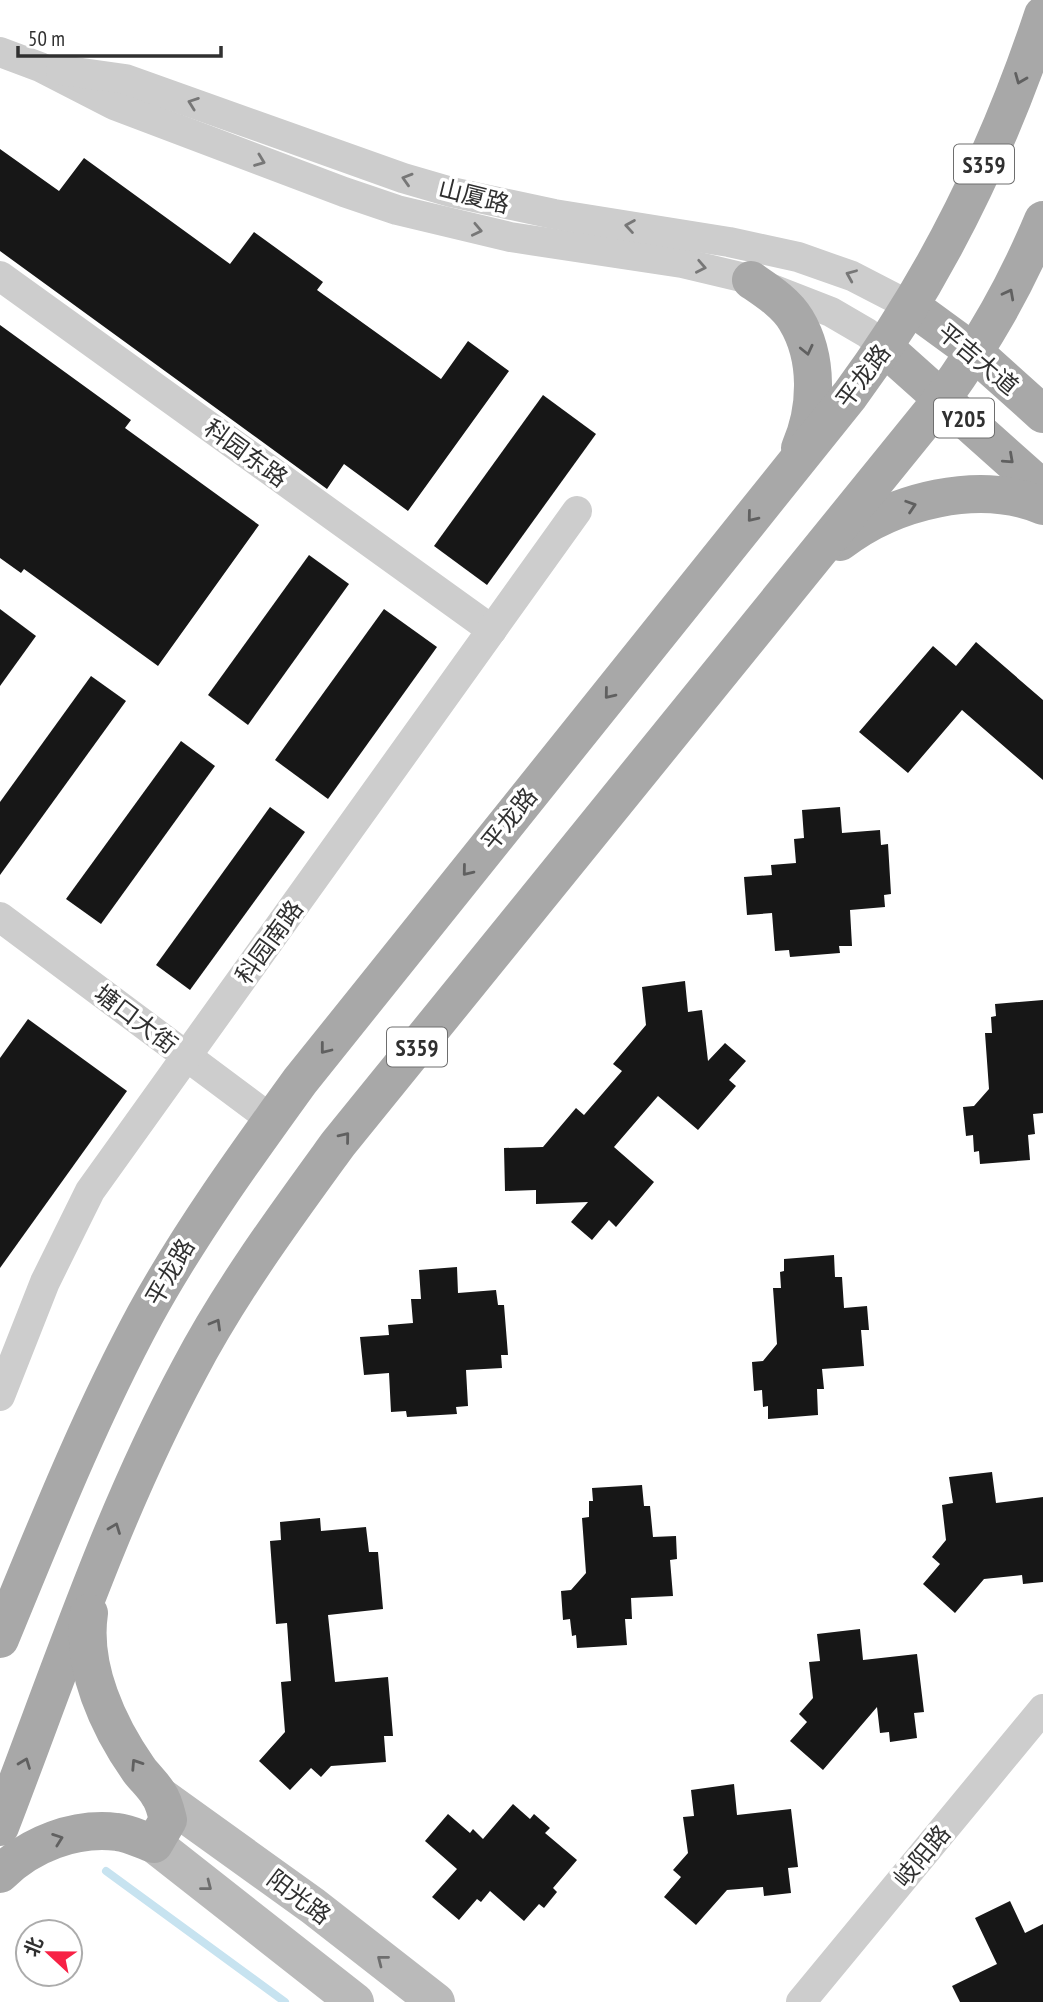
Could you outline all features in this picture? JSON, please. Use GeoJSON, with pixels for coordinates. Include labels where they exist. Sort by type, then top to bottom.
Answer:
{"type":"FeatureCollection","features":[{"type":"Feature","properties":{"kind":"main road","name":"平龙路"},"geometry":{"type":"LineString","coordinates":[[0,1639],[98,1409],[145,1315],[191,1236],[272,1120],[371,990],[885,348],[932,272],[978,178],[1030,56],[1043,15]]}},
{"type":"Feature","properties":{"kind":"main road","name":"S359"},"geometry":{"type":"LineString","coordinates":[[0,1827],[118,1521],[156,1435],[232,1296],[338,1144],[942,399],[975,353],[1011,292],[1043,220]]}},
{"type":"Feature","properties":{"kind":"main road"},"geometry":{"type":"LineString","coordinates":[[751,280],[777,299],[795,318],[806,341],[812,371],[813,402],[807,433],[790,470]]}},
{"type":"Feature","properties":{"kind":"main road","name":"平吉大道"},"geometry":{"type":"LineString","coordinates":[[912,307],[975,353],[1043,414]]}},
{"type":"Feature","properties":{"kind":"main road","name":"Y205"},"geometry":{"type":"LineString","coordinates":[[885,348],[1043,489]]}},
{"type":"Feature","properties":{"kind":"main road"},"geometry":{"type":"LineString","coordinates":[[810,564],[847,536],[880,517],[915,504],[953,496],[982,494],[1011,496],[1043,506]]}},
{"type":"Feature","properties":{"kind":"main road"},"geometry":{"type":"LineString","coordinates":[[0,1874],[36,1847],[62,1836],[119,1832],[154,1844],[168,1820],[160,1796],[121,1741],[94,1678],[88,1648],[88,1617],[94,1583]]}},
{"type":"Feature","properties":{"kind":"street","name":"山厦路"},"geometry":{"type":"LineString","coordinates":[[0,52],[40,67],[114,105],[397,210],[510,237],[682,263],[751,280],[831,312],[867,333],[885,348]]}},
{"type":"Feature","properties":{"kind":"street","name":"山厦路"},"geometry":{"type":"LineString","coordinates":[[40,67],[125,79],[403,178],[451,192],[554,214],[798,257],[852,275],[912,307]]}},
{"type":"Feature","properties":{"kind":"street","name":"科园东路"},"geometry":{"type":"LineString","coordinates":[[0,276],[492,630]]}},
{"type":"Feature","properties":{"kind":"street","name":"科园南路"},"geometry":{"type":"LineString","coordinates":[[0,1396],[45,1282],[90,1191],[577,511]]}},
{"type":"Feature","properties":{"kind":"street","name":"塘口大街"},"geometry":{"type":"LineString","coordinates":[[0,917],[272,1120]]}},
{"type":"Feature","properties":{"kind":"street","name":"岐阳路"},"geometry":{"type":"LineString","coordinates":[[801,2002],[1043,1709]]}},
{"type":"Feature","properties":{"kind":"street","name":"阳光路"},"geometry":{"type":"LineString","coordinates":[[160,1796],[313,1906],[436,2002]]}},
{"type":"Feature","properties":{"kind":"street","name":"阳光路"},"geometry":{"type":"LineString","coordinates":[[154,1844],[355,2002]]}},
{"type":"Feature","properties":{"kind":"building"},"geometry":{"type":"Polygon","coordinates":[[[0,149],[59,191],[84,158],[230,264],[254,232],[323,282],[317,290],[441,379],[468,341],[509,371],[408,511],[344,464],[327,489],[0,251],[0,149]]]}},
{"type":"Feature","properties":{"kind":"building"},"geometry":{"type":"Polygon","coordinates":[[[0,325],[131,420],[125,428],[259,525],[158,666],[24,569],[21,573],[0,558],[0,325]]]}},
{"type":"Feature","properties":{"kind":"building"},"geometry":{"type":"Polygon","coordinates":[[[543,395],[596,434],[487,585],[434,546],[543,395]]]}},
{"type":"Feature","properties":{"kind":"building"},"geometry":{"type":"Polygon","coordinates":[[[309,555],[349,584],[248,725],[208,695],[309,555]]]}},
{"type":"Feature","properties":{"kind":"building"},"geometry":{"type":"Polygon","coordinates":[[[0,609],[36,636],[0,686],[0,609]]]}},
{"type":"Feature","properties":{"kind":"building"},"geometry":{"type":"Polygon","coordinates":[[[384,609],[437,647],[328,799],[275,760],[384,609]]]}},
{"type":"Feature","properties":{"kind":"building"},"geometry":{"type":"Polygon","coordinates":[[[976,642],[1043,700],[1043,780],[962,710],[908,773],[859,732],[933,646],[956,666],[976,642]]]}},
{"type":"Feature","properties":{"kind":"building"},"geometry":{"type":"Polygon","coordinates":[[[91,676],[126,701],[0,875],[0,802],[91,676]]]}},
{"type":"Feature","properties":{"kind":"building"},"geometry":{"type":"Polygon","coordinates":[[[181,741],[215,766],[101,924],[66,899],[181,741]]]}},
{"type":"Feature","properties":{"kind":"building"},"geometry":{"type":"Polygon","coordinates":[[[270,807],[305,832],[190,990],[156,965],[270,807]]]}},
{"type":"Feature","properties":{"kind":"building"},"geometry":{"type":"Polygon","coordinates":[[[840,807],[842,833],[880,830],[881,845],[888,844],[891,894],[884,895],[885,907],[850,910],[852,946],[839,946],[840,953],[790,957],[789,950],[775,951],[772,913],[747,915],[744,877],[772,875],[771,865],[796,863],[794,839],[804,838],[802,810],[840,807]]]}},
{"type":"Feature","properties":{"kind":"building"},"geometry":{"type":"Polygon","coordinates":[[[685,981],[688,1012],[702,1010],[708,1061],[725,1043],[746,1061],[729,1080],[736,1086],[698,1130],[658,1096],[614,1147],[654,1182],[616,1227],[609,1220],[592,1240],[571,1222],[588,1202],[536,1204],[536,1190],[505,1191],[504,1148],[543,1147],[576,1108],[584,1115],[622,1071],[613,1064],[646,1025],[642,987],[685,981]]]}},
{"type":"Feature","properties":{"kind":"building"},"geometry":{"type":"Polygon","coordinates":[[[1043,1000],[1043,1113],[1033,1114],[1035,1134],[1028,1135],[1030,1160],[980,1164],[979,1151],[974,1152],[973,1135],[966,1136],[963,1107],[974,1106],[989,1089],[985,1033],[992,1033],[991,1017],[996,1016],[995,1004],[1043,1000]]]}},
{"type":"Feature","properties":{"kind":"building"},"geometry":{"type":"Polygon","coordinates":[[[28,1019],[127,1091],[0,1268],[0,1058],[28,1019]]]}},
{"type":"Feature","properties":{"kind":"building"},"geometry":{"type":"Polygon","coordinates":[[[834,1255],[835,1277],[842,1277],[844,1308],[867,1306],[869,1330],[861,1330],[864,1366],[822,1369],[824,1389],[817,1389],[818,1415],[768,1419],[768,1406],[763,1407],[762,1390],[754,1391],[752,1362],[763,1361],[777,1344],[773,1288],[781,1288],[780,1272],[784,1271],[784,1259],[834,1255]]]}},
{"type":"Feature","properties":{"kind":"building"},"geometry":{"type":"Polygon","coordinates":[[[457,1267],[458,1293],[496,1290],[498,1305],[504,1305],[508,1355],[501,1355],[502,1368],[466,1370],[468,1406],[456,1407],[457,1414],[407,1417],[406,1411],[391,1412],[389,1373],[364,1375],[360,1337],[389,1335],[388,1325],[413,1323],[411,1299],[421,1299],[419,1270],[457,1267]]]}},
{"type":"Feature","properties":{"kind":"building"},"geometry":{"type":"Polygon","coordinates":[[[992,1472],[996,1503],[1043,1497],[1043,1582],[1023,1584],[1022,1575],[984,1579],[955,1613],[923,1584],[940,1564],[932,1557],[946,1540],[942,1505],[953,1503],[949,1477],[992,1472]]]}},
{"type":"Feature","properties":{"kind":"building"},"geometry":{"type":"Polygon","coordinates":[[[642,1485],[644,1506],[650,1506],[653,1537],[676,1536],[677,1559],[670,1560],[673,1596],[631,1598],[632,1619],[625,1619],[627,1645],[577,1648],[570,1619],[563,1620],[561,1591],[571,1590],[586,1573],[582,1518],[589,1517],[589,1501],[593,1501],[592,1488],[642,1485]]]}},
{"type":"Feature","properties":{"kind":"building"},"geometry":{"type":"Polygon","coordinates":[[[320,1518],[321,1531],[366,1527],[369,1552],[378,1552],[383,1609],[328,1615],[335,1682],[388,1677],[393,1736],[384,1736],[386,1762],[331,1766],[321,1777],[311,1768],[290,1790],[259,1761],[285,1732],[281,1682],[291,1681],[287,1623],[276,1624],[270,1541],[281,1540],[280,1522],[320,1518]]]}},
{"type":"Feature","properties":{"kind":"building"},"geometry":{"type":"Polygon","coordinates":[[[860,1629],[863,1660],[917,1654],[924,1712],[914,1713],[917,1738],[890,1742],[889,1732],[880,1733],[877,1707],[823,1770],[790,1741],[807,1722],[799,1714],[813,1698],[809,1662],[820,1661],[817,1634],[860,1629]]]}},
{"type":"Feature","properties":{"kind":"building"},"geometry":{"type":"Polygon","coordinates":[[[734,1784],[737,1815],[791,1809],[798,1867],[788,1868],[791,1893],[764,1896],[763,1887],[727,1890],[696,1925],[664,1897],[681,1877],[673,1870],[688,1853],[683,1817],[694,1816],[691,1790],[734,1784]]]}},
{"type":"Feature","properties":{"kind":"building"},"geometry":{"type":"Polygon","coordinates":[[[513,1804],[530,1819],[534,1814],[550,1828],[545,1833],[577,1860],[553,1888],[557,1892],[544,1908],[539,1904],[524,1921],[490,1891],[481,1902],[477,1899],[459,1920],[432,1897],[457,1869],[425,1841],[448,1814],[470,1833],[473,1829],[483,1839],[513,1804]]]}},
{"type":"Feature","properties":{"kind":"building"},"geometry":{"type":"Polygon","coordinates":[[[1010,1901],[1025,1933],[1043,1924],[1043,2002],[960,2002],[952,1986],[997,1964],[975,1918],[1010,1901]]]}},
{"type":"Feature","properties":{"kind":"waterway"},"geometry":{"type":"LineString","coordinates":[[106,1871],[285,2002]]}}]}
